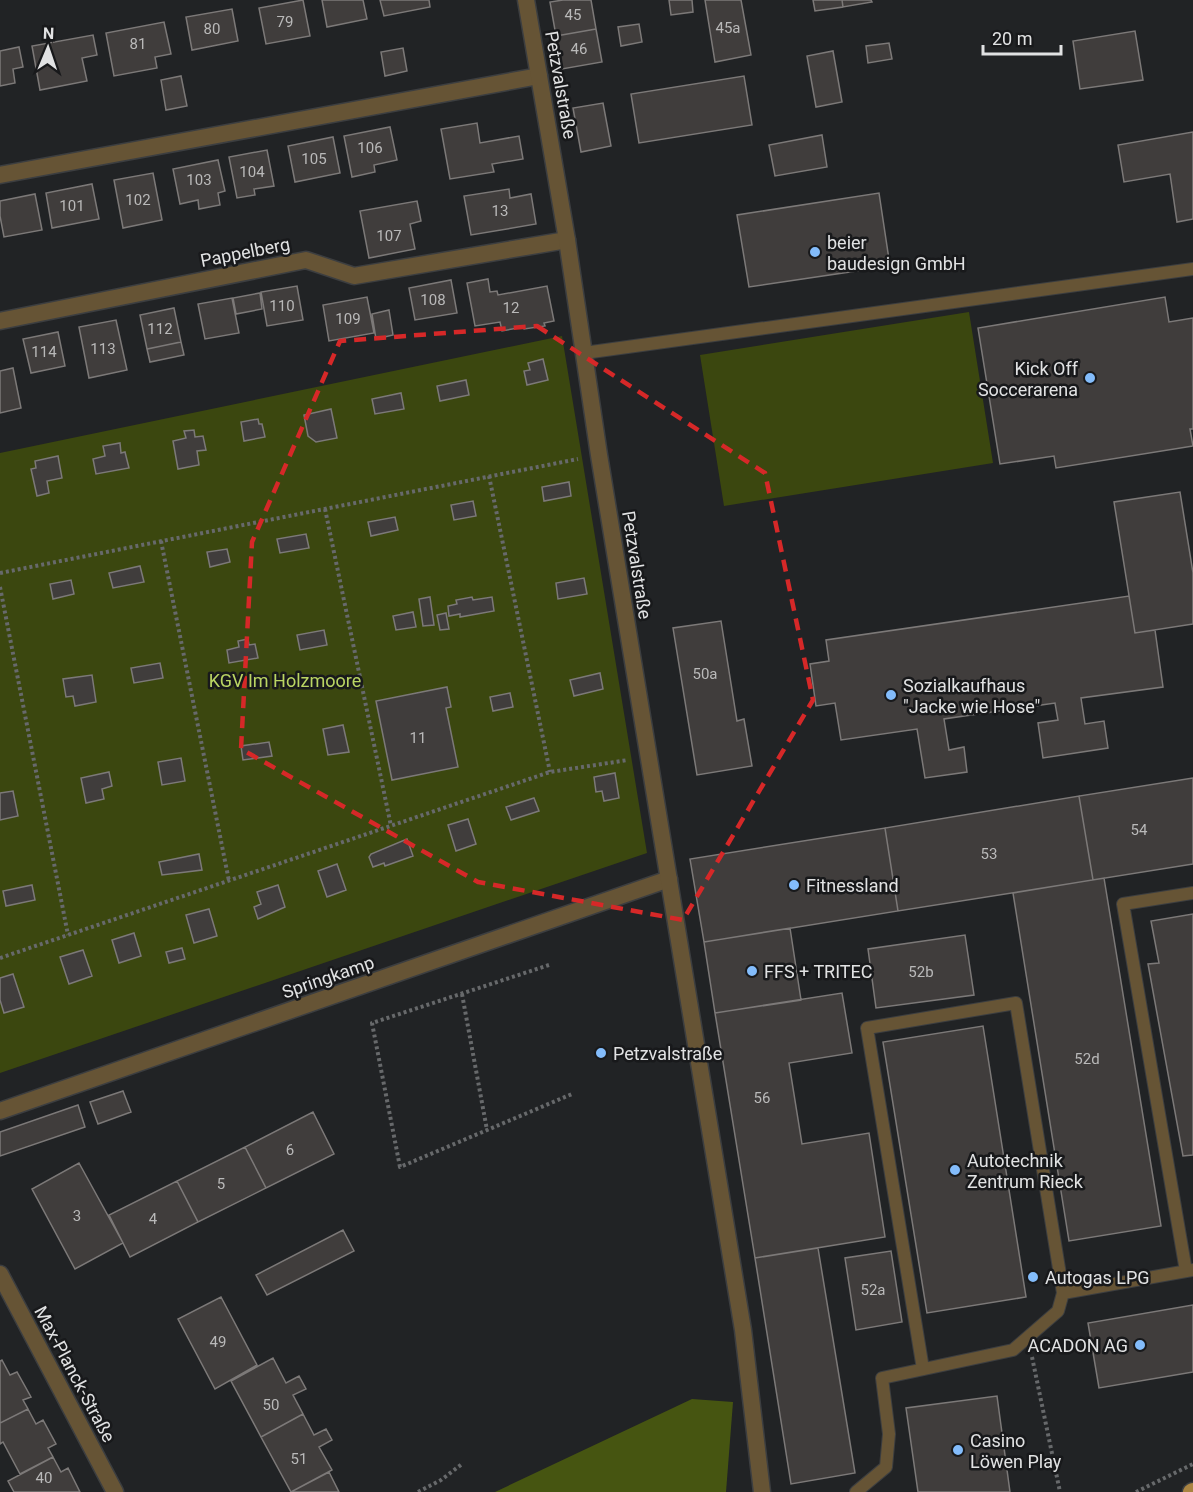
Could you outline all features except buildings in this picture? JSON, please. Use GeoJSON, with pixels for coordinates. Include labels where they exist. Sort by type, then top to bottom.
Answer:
{"type":"FeatureCollection","features":[{"type":"Feature","properties":{"kind":"street","name":"Petzvalstraße"},"geometry":{"type":"LineString","coordinates":[[526,0],[567,240],[599,455],[743,1330],[762,1492]]}},
{"type":"Feature","properties":{"kind":"street"},"geometry":{"type":"LineString","coordinates":[[0,175],[539,76]]}},
{"type":"Feature","properties":{"kind":"street","name":"Pappelberg"},"geometry":{"type":"LineString","coordinates":[[0,321],[306,260],[354,276],[567,240]]}},
{"type":"Feature","properties":{"kind":"street","name":"Springkamp"},"geometry":{"type":"LineString","coordinates":[[0,1112],[669,879]]}},
{"type":"Feature","properties":{"kind":"street","name":"Max-Planck-Straße"},"geometry":{"type":"LineString","coordinates":[[0,1274],[115,1492]]}},
{"type":"Feature","properties":{"kind":"lane"},"geometry":{"type":"LineString","coordinates":[[584,353],[1193,268]]}},
{"type":"Feature","properties":{"kind":"lane"},"geometry":{"type":"LineString","coordinates":[[1063,1293],[1189,1271],[1124,903],[1193,893]]}},
{"type":"Feature","properties":{"kind":"lane"},"geometry":{"type":"LineString","coordinates":[[856,1492],[886,1467],[889,1434],[882,1378],[1013,1350],[1058,1311],[1063,1293],[1016,1004],[867,1028],[922,1369]]}},
{"type":"Feature","properties":{"kind":"path"},"geometry":{"type":"LineString","coordinates":[[0,573],[599,455]]}},
{"type":"Feature","properties":{"kind":"path"},"geometry":{"type":"LineString","coordinates":[[489,476],[550,772]]}},
{"type":"Feature","properties":{"kind":"path"},"geometry":{"type":"LineString","coordinates":[[325,509],[391,826]]}},
{"type":"Feature","properties":{"kind":"path"},"geometry":{"type":"LineString","coordinates":[[161,541],[229,881]]}},
{"type":"Feature","properties":{"kind":"path"},"geometry":{"type":"LineString","coordinates":[[0,586],[68,936]]}},
{"type":"Feature","properties":{"kind":"path"},"geometry":{"type":"LineString","coordinates":[[0,958],[550,772],[649,757]]}},
{"type":"Feature","properties":{"kind":"path"},"geometry":{"type":"LineString","coordinates":[[549,965],[372,1023],[399,1167],[572,1094]]}},
{"type":"Feature","properties":{"kind":"path"},"geometry":{"type":"LineString","coordinates":[[462,994],[487,1130]]}},
{"type":"Feature","properties":{"kind":"path"},"geometry":{"type":"LineString","coordinates":[[1023,1341],[1032,1354],[1060,1492]]}},
{"type":"Feature","properties":{"kind":"path"},"geometry":{"type":"LineString","coordinates":[[418,1492],[441,1480],[462,1464]]}},
{"type":"Feature","properties":{"kind":"path"},"geometry":{"type":"LineString","coordinates":[[1136,1492],[1193,1464]]}},
{"type":"Feature","properties":{"kind":"highlighted area"},"geometry":{"type":"Polygon","coordinates":[[[537,326],[765,473],[813,700],[683,920],[478,882],[241,749],[252,542],[340,341],[537,326]]]}},
{"type":"Feature","properties":{"kind":"green space"},"geometry":{"type":"Polygon","coordinates":[[[969,312],[993,463],[724,506],[700,355],[969,312]]]}},
{"type":"Feature","properties":{"kind":"green space","name":"KGV Im Holzmoore"},"geometry":{"type":"Polygon","coordinates":[[[562,336],[647,853],[0,1073],[0,453],[562,336]]]}},
{"type":"Feature","properties":{"kind":"green space"},"geometry":{"type":"Polygon","coordinates":[[[692,1399],[733,1402],[726,1492],[495,1492],[692,1399]]]}},
{"type":"Feature","properties":{"kind":"place","name":"beier baudesign GmbH"},"geometry":{"type":"Point","coordinates":[815,252]}},
{"type":"Feature","properties":{"kind":"place","name":"Kick Off Soccerarena"},"geometry":{"type":"Point","coordinates":[1090,378]}},
{"type":"Feature","properties":{"kind":"place","name":"Sozialkaufhaus \"Jacke wie Hose\""},"geometry":{"type":"Point","coordinates":[891,695]}},
{"type":"Feature","properties":{"kind":"place","name":"Fitnessland"},"geometry":{"type":"Point","coordinates":[794,885]}},
{"type":"Feature","properties":{"kind":"place","name":"FFS + TRITEC"},"geometry":{"type":"Point","coordinates":[752,971]}},
{"type":"Feature","properties":{"kind":"place","name":"Petzvalstraße"},"geometry":{"type":"Point","coordinates":[601,1053]}},
{"type":"Feature","properties":{"kind":"place","name":"Autotechnik Zentrum Rieck"},"geometry":{"type":"Point","coordinates":[955,1170]}},
{"type":"Feature","properties":{"kind":"place","name":"Autogas LPG"},"geometry":{"type":"Point","coordinates":[1033,1277]}},
{"type":"Feature","properties":{"kind":"place","name":"ACADON AG"},"geometry":{"type":"Point","coordinates":[1140,1345]}},
{"type":"Feature","properties":{"kind":"place","name":"Casino Löwen Play"},"geometry":{"type":"Point","coordinates":[958,1450]}}]}
